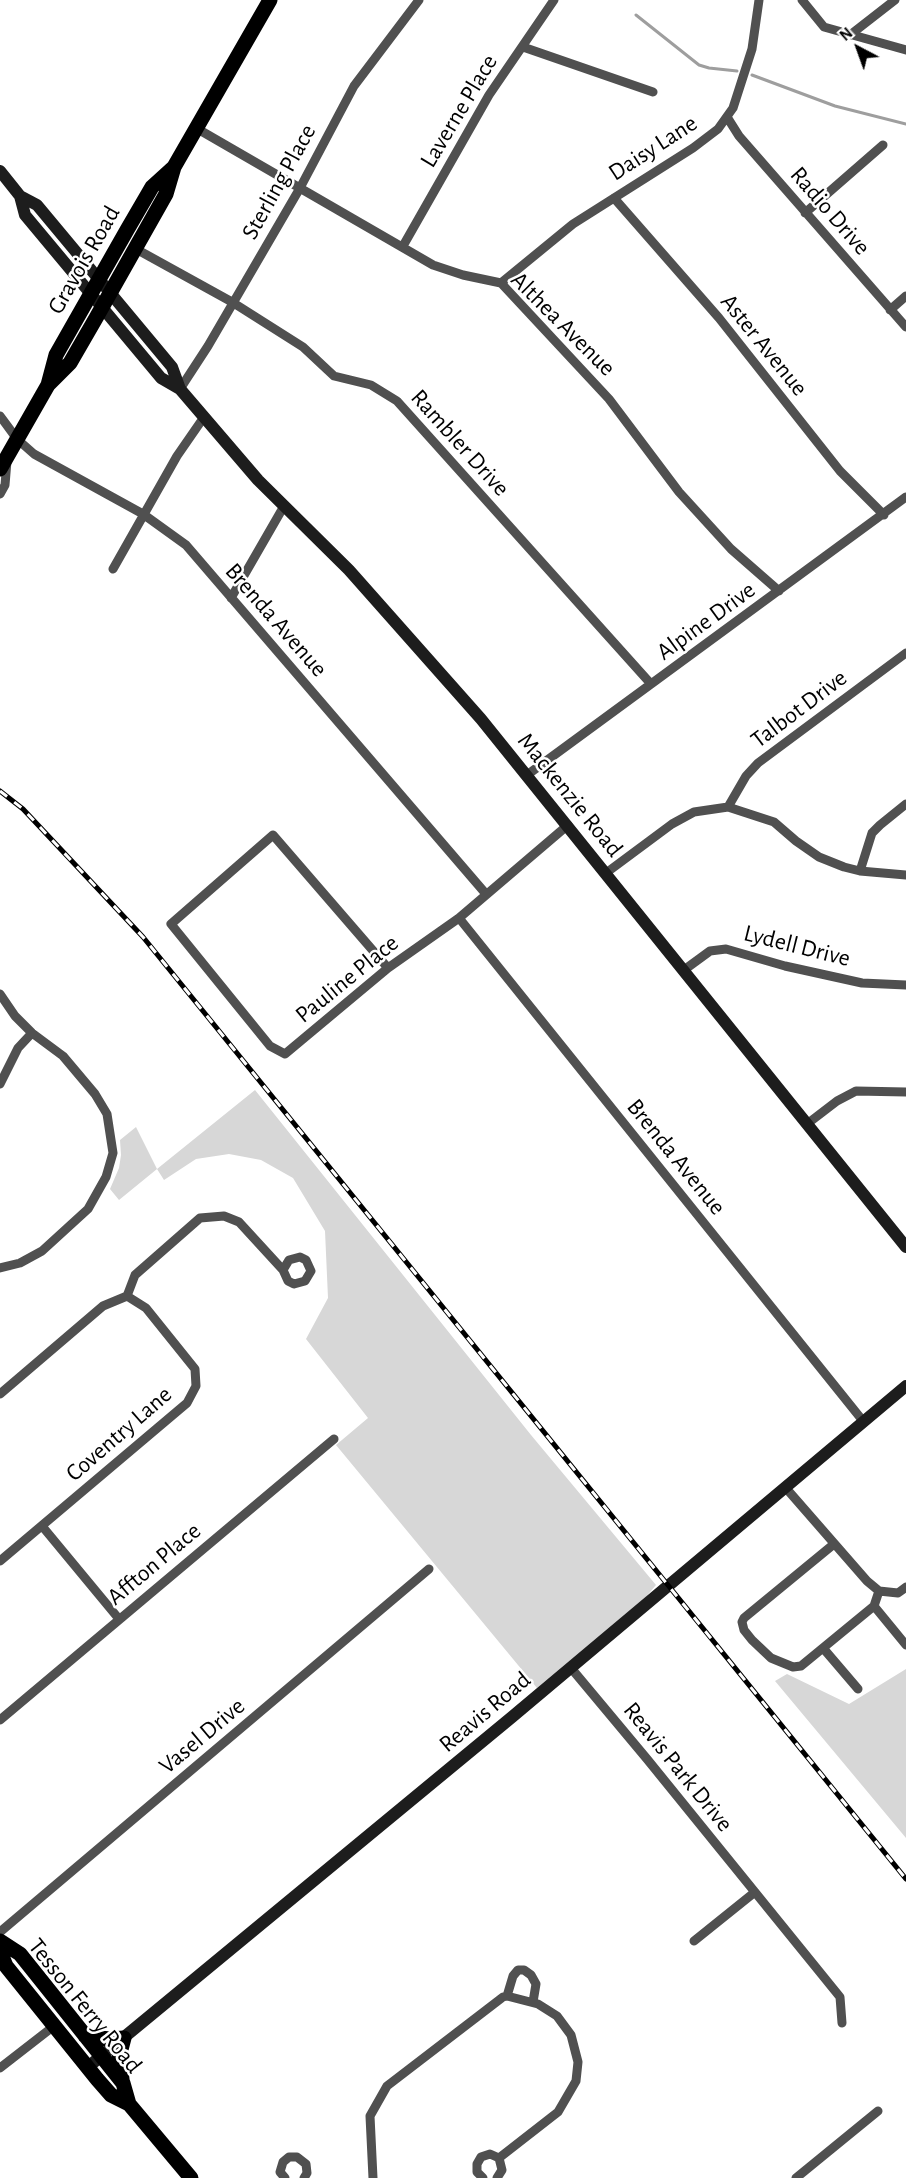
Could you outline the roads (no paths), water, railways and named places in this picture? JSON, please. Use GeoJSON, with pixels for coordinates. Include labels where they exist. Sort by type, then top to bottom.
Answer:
{"type":"FeatureCollection","features":[{"type":"Feature","properties":{"kind":"main road","name":"Gravois Road"},"geometry":{"type":"LineString","coordinates":[[48,385],[70,363],[102,308],[166,194],[174,167],[270,0]]}},
{"type":"Feature","properties":{"kind":"main road","name":"Gravois Road"},"geometry":{"type":"LineString","coordinates":[[4,463],[48,385],[56,355],[152,187],[174,167]]}},
{"type":"Feature","properties":{"kind":"main road","name":"Mackenzie Road"},"geometry":{"type":"LineString","coordinates":[[0,171],[20,196],[37,205],[172,367],[180,389]]}},
{"type":"Feature","properties":{"kind":"main road","name":"Mackenzie Road"},"geometry":{"type":"LineString","coordinates":[[20,196],[25,215],[161,378],[180,389],[284,506],[366,588],[481,719],[906,1247]]}},
{"type":"Feature","properties":{"kind":"main road","name":"Reavis Road"},"geometry":{"type":"LineString","coordinates":[[88,2067],[571,1668],[906,1386]]}},
{"type":"Feature","properties":{"kind":"main road","name":"Tesson Ferry Road"},"geometry":{"type":"LineString","coordinates":[[0,1941],[20,1954],[123,2083],[129,2104]]}},
{"type":"Feature","properties":{"kind":"main road","name":"Tesson Ferry Road"},"geometry":{"type":"LineString","coordinates":[[0,1951],[6,1966],[111,2095],[129,2104],[191,2178]]}},
{"type":"Feature","properties":{"kind":"main road"},"geometry":{"type":"LineString","coordinates":[[85,2036],[108,2039],[124,2038],[119,2051],[123,2083]]}},
{"type":"Feature","properties":{"kind":"street","name":"Sterling Place"},"geometry":{"type":"LineString","coordinates":[[180,389],[208,346],[300,188],[354,86],[419,0]]}},
{"type":"Feature","properties":{"kind":"street","name":"Laverne Place"},"geometry":{"type":"LineString","coordinates":[[403,246],[474,119],[554,0]]}},
{"type":"Feature","properties":{"kind":"street","name":"Daisy Lane"},"geometry":{"type":"LineString","coordinates":[[501,283],[573,224],[693,148],[718,129],[733,108],[752,49],[759,0]]}},
{"type":"Feature","properties":{"kind":"street"},"geometry":{"type":"LineString","coordinates":[[802,0],[824,27],[906,50]]}},
{"type":"Feature","properties":{"kind":"street"},"geometry":{"type":"LineString","coordinates":[[850,35],[894,0]]}},
{"type":"Feature","properties":{"kind":"street"},"geometry":{"type":"LineString","coordinates":[[523,46],[652,92]]}},
{"type":"Feature","properties":{"kind":"street","name":"Radio Drive"},"geometry":{"type":"LineString","coordinates":[[727,117],[739,136],[906,327]]}},
{"type":"Feature","properties":{"kind":"street","name":"Althea Avenue"},"geometry":{"type":"LineString","coordinates":[[196,128],[433,265],[463,275],[501,283],[609,399],[687,500],[730,549],[779,591]]}},
{"type":"Feature","properties":{"kind":"street"},"geometry":{"type":"LineString","coordinates":[[805,213],[883,145]]}},
{"type":"Feature","properties":{"kind":"street","name":"Aster Avenue"},"geometry":{"type":"LineString","coordinates":[[614,198],[719,318],[840,471],[884,515]]}},
{"type":"Feature","properties":{"kind":"street","name":"Rambler Drive"},"geometry":{"type":"LineString","coordinates":[[135,249],[232,302],[303,347],[334,376],[371,385],[398,401],[651,684]]}},
{"type":"Feature","properties":{"kind":"street"},"geometry":{"type":"LineString","coordinates":[[890,310],[906,296]]}},
{"type":"Feature","properties":{"kind":"street","name":"Brenda Avenue"},"geometry":{"type":"LineString","coordinates":[[0,416],[17,439],[34,454],[143,514],[186,545],[486,894]]}},
{"type":"Feature","properties":{"kind":"street"},"geometry":{"type":"LineString","coordinates":[[113,569],[177,456],[204,417]]}},
{"type":"Feature","properties":{"kind":"street","name":"Gravois Road"},"geometry":{"type":"LineString","coordinates":[[0,494],[5,485],[4,463]]}},
{"type":"Feature","properties":{"kind":"street","name":"Alpine Drive"},"geometry":{"type":"LineString","coordinates":[[527,775],[906,497]]}},
{"type":"Feature","properties":{"kind":"street"},"geometry":{"type":"LineString","coordinates":[[231,598],[284,506]]}},
{"type":"Feature","properties":{"kind":"street","name":"Talbot Drive"},"geometry":{"type":"LineString","coordinates":[[728,807],[746,776],[758,763],[906,653]]}},
{"type":"Feature","properties":{"kind":"street"},"geometry":{"type":"LineString","coordinates":[[860,871],[872,833],[906,804]]}},
{"type":"Feature","properties":{"kind":"street"},"geometry":{"type":"LineString","coordinates":[[606,873],[677,820],[694,812],[728,807],[774,822],[819,857],[860,871],[906,875]]}},
{"type":"Feature","properties":{"kind":"street","name":"Pauline Place"},"geometry":{"type":"LineString","coordinates":[[388,968],[273,835],[171,924],[270,1046],[285,1054],[388,968],[459,918],[568,825]]}},
{"type":"Feature","properties":{"kind":"street","name":"Brenda Avenue"},"geometry":{"type":"LineString","coordinates":[[459,918],[863,1421]]}},
{"type":"Feature","properties":{"kind":"street","name":"Lydell Drive"},"geometry":{"type":"LineString","coordinates":[[684,970],[710,951],[726,949],[785,966],[862,982],[906,985]]}},
{"type":"Feature","properties":{"kind":"street"},"geometry":{"type":"LineString","coordinates":[[0,994],[15,1016],[32,1033],[63,1056],[95,1094],[107,1114],[113,1153],[106,1177],[88,1209],[42,1251],[20,1263],[0,1268]]}},
{"type":"Feature","properties":{"kind":"street"},"geometry":{"type":"LineString","coordinates":[[0,1084],[18,1048],[32,1033]]}},
{"type":"Feature","properties":{"kind":"street"},"geometry":{"type":"LineString","coordinates":[[807,1124],[856,1090],[906,1092]]}},
{"type":"Feature","properties":{"kind":"street"},"geometry":{"type":"LineString","coordinates":[[0,1394],[103,1306],[127,1296],[135,1275],[200,1218],[224,1216],[239,1222],[283,1270]]}},
{"type":"Feature","properties":{"kind":"street","name":"Coventry Lane"},"geometry":{"type":"LineString","coordinates":[[0,1561],[187,1403],[196,1386],[195,1369],[146,1308],[127,1296]]}},
{"type":"Feature","properties":{"kind":"street","name":"Affton Place"},"geometry":{"type":"LineString","coordinates":[[0,1720],[334,1439]]}},
{"type":"Feature","properties":{"kind":"street"},"geometry":{"type":"LineString","coordinates":[[785,1487],[867,1581],[879,1591],[898,1593],[906,1587]]}},
{"type":"Feature","properties":{"kind":"street"},"geometry":{"type":"LineString","coordinates":[[42,1526],[119,1618]]}},
{"type":"Feature","properties":{"kind":"street"},"geometry":{"type":"LineString","coordinates":[[834,1544],[744,1618],[742,1622],[744,1630],[761,1650],[785,1665],[801,1666],[873,1606],[879,1591]]}},
{"type":"Feature","properties":{"kind":"street","name":"Vasel Drive"},"geometry":{"type":"LineString","coordinates":[[0,1932],[429,1569]]}},
{"type":"Feature","properties":{"kind":"street"},"geometry":{"type":"LineString","coordinates":[[873,1606],[906,1645]]}},
{"type":"Feature","properties":{"kind":"street"},"geometry":{"type":"LineString","coordinates":[[823,1648],[858,1689]]}},
{"type":"Feature","properties":{"kind":"street","name":"Reavis Park Drive"},"geometry":{"type":"LineString","coordinates":[[571,1668],[840,1997],[842,2023]]}},
{"type":"Feature","properties":{"kind":"street"},"geometry":{"type":"LineString","coordinates":[[694,1941],[755,1892]]}},
{"type":"Feature","properties":{"kind":"street"},"geometry":{"type":"LineString","coordinates":[[373,2178],[370,2116],[387,2086],[505,1997],[513,1976],[518,1970],[524,1970],[531,1975],[536,1984],[533,2002]]}},
{"type":"Feature","properties":{"kind":"street"},"geometry":{"type":"LineString","coordinates":[[499,2158],[558,2112],[576,2081],[578,2062],[571,2035],[557,2016],[533,2002],[505,1997]]}},
{"type":"Feature","properties":{"kind":"street"},"geometry":{"type":"LineString","coordinates":[[0,2068],[54,2026]]}},
{"type":"Feature","properties":{"kind":"street"},"geometry":{"type":"LineString","coordinates":[[796,2178],[878,2111]]}},
{"type":"Feature","properties":{"kind":"street"},"geometry":{"type":"LineString","coordinates":[[483,2178],[477,2172],[477,2164],[481,2157],[490,2154],[499,2158]]}},
{"type":"Feature","properties":{"kind":"street"},"geometry":{"type":"LineString","coordinates":[[285,2178],[280,2172],[283,2162],[289,2157],[297,2157],[306,2164],[307,2173],[304,2178]]}},
{"type":"Feature","properties":{"kind":"street"},"geometry":{"type":"LineString","coordinates":[[497,2178],[502,2170],[499,2158]]}},
{"type":"Feature","properties":{"kind":"waterway"},"geometry":{"type":"LineString","coordinates":[[636,15],[699,65],[737,71]]}},
{"type":"Feature","properties":{"kind":"waterway"},"geometry":{"type":"LineString","coordinates":[[752,75],[835,106],[906,124]]}},
{"type":"Feature","properties":{"kind":"railway"},"geometry":{"type":"LineString","coordinates":[[0,791],[23,809],[143,937],[906,1879]]}}]}
